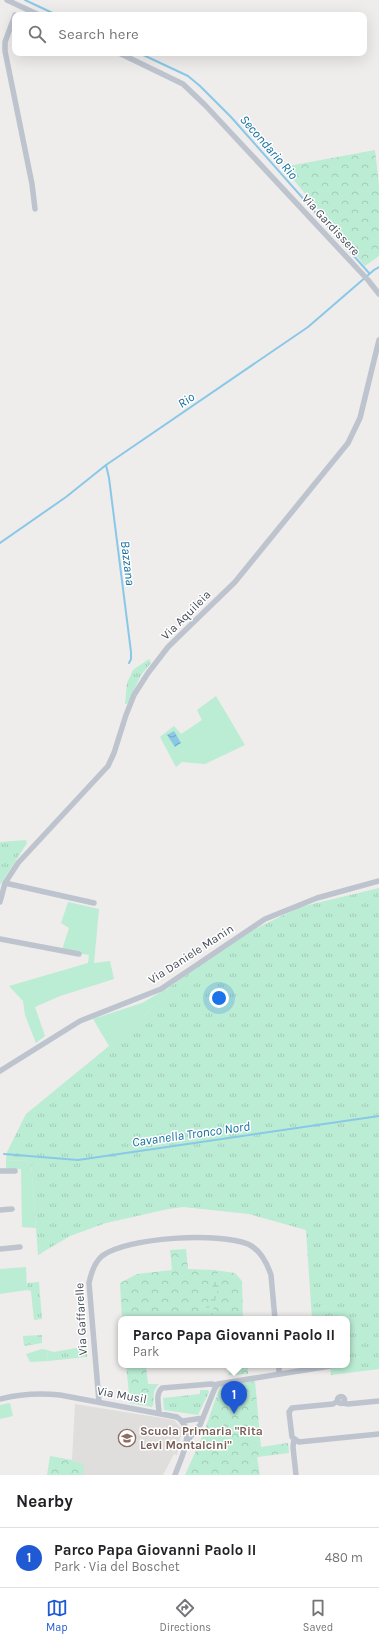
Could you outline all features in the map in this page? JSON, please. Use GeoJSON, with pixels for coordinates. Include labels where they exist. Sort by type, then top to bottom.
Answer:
{"type":"FeatureCollection","features":[{"type":"Feature","properties":{"kind":"street"},"geometry":{"type":"LineString","coordinates":[[7,0],[32,12]]}},
{"type":"Feature","properties":{"kind":"street"},"geometry":{"type":"LineString","coordinates":[[16,12],[19,6]]}},
{"type":"Feature","properties":{"kind":"street"},"geometry":{"type":"LineString","coordinates":[[12,23],[5,42],[5,51],[32,184],[35,210]]}},
{"type":"Feature","properties":{"kind":"street","name":"Via Gardissere"},"geometry":{"type":"LineString","coordinates":[[125,56],[183,84],[205,105],[368,280],[379,294]]}},
{"type":"Feature","properties":{"kind":"street","name":"Via Aquileia"},"geometry":{"type":"LineString","coordinates":[[0,902],[5,883],[18,863],[108,766],[134,695],[159,659],[235,582],[348,443],[360,418],[379,340]]}},
{"type":"Feature","properties":{"kind":"street","name":"Via Daniele Manin"},"geometry":{"type":"LineString","coordinates":[[0,1071],[80,1021],[161,989],[265,919],[317,898],[379,881]]}},
{"type":"Feature","properties":{"kind":"street"},"geometry":{"type":"LineString","coordinates":[[5,883],[94,903]]}},
{"type":"Feature","properties":{"kind":"street"},"geometry":{"type":"LineString","coordinates":[[0,938],[79,954]]}},
{"type":"Feature","properties":{"kind":"street"},"geometry":{"type":"LineString","coordinates":[[0,1171],[15,1171]]}},
{"type":"Feature","properties":{"kind":"street"},"geometry":{"type":"LineString","coordinates":[[0,1210],[12,1209]]}},
{"type":"Feature","properties":{"kind":"street","name":"Via Gaffarelle"},"geometry":{"type":"LineString","coordinates":[[99,1402],[89,1283],[91,1272],[96,1263],[102,1256],[113,1250],[154,1241],[184,1238],[234,1241],[249,1245],[258,1251],[270,1269],[275,1316]]}},
{"type":"Feature","properties":{"kind":"street"},"geometry":{"type":"LineString","coordinates":[[0,1249],[20,1247]]}},
{"type":"Feature","properties":{"kind":"street"},"geometry":{"type":"LineString","coordinates":[[279,1368],[279,1374]]}},
{"type":"Feature","properties":{"kind":"street"},"geometry":{"type":"LineString","coordinates":[[159,1413],[158,1396],[162,1388],[210,1384],[217,1385],[317,1368]]}},
{"type":"Feature","properties":{"kind":"street"},"geometry":{"type":"LineString","coordinates":[[186,1441],[200,1425],[217,1385]]}},
{"type":"Feature","properties":{"kind":"street","name":"Via Musil"},"geometry":{"type":"LineString","coordinates":[[0,1399],[43,1393],[159,1413],[177,1417],[183,1422]]}},
{"type":"Feature","properties":{"kind":"street"},"geometry":{"type":"LineString","coordinates":[[379,1401],[348,1404],[341,1402],[292,1408],[289,1412],[291,1435],[299,1442],[379,1434]]}},
{"type":"Feature","properties":{"kind":"street"},"geometry":{"type":"LineString","coordinates":[[175,1475],[186,1441],[187,1430],[183,1422],[203,1418]]}},
{"type":"Feature","properties":{"kind":"street"},"geometry":{"type":"LineString","coordinates":[[294,1439],[292,1447],[296,1475]]}},
{"type":"Feature","properties":{"kind":"shaded area","name":"Scuola Primaria \"Rita Levi Montalcini\""},"geometry":{"type":"Polygon","coordinates":[[[75,1404],[174,1420],[182,1429],[177,1455],[174,1454],[163,1475],[83,1475],[83,1465],[72,1460],[75,1404]]]}},
{"type":"Feature","properties":{"kind":"green space"},"geometry":{"type":"Polygon","coordinates":[[[375,150],[379,186],[379,256],[365,266],[283,167],[375,150]]]}},
{"type":"Feature","properties":{"kind":"green space"},"geometry":{"type":"Polygon","coordinates":[[[149,659],[151,663],[141,675],[128,703],[125,704],[127,683],[133,670],[149,659]]]}},
{"type":"Feature","properties":{"kind":"green space"},"geometry":{"type":"Polygon","coordinates":[[[216,696],[245,745],[205,764],[182,762],[176,767],[160,737],[174,726],[181,734],[202,720],[197,710],[216,696]]]}},
{"type":"Feature","properties":{"kind":"green space"},"geometry":{"type":"Polygon","coordinates":[[[26,840],[27,843],[0,885],[0,842],[26,840]]]}},
{"type":"Feature","properties":{"kind":"green space"},"geometry":{"type":"Polygon","coordinates":[[[379,888],[379,1369],[331,1375],[330,1368],[350,1368],[350,1316],[312,1316],[306,1230],[249,1214],[183,1207],[106,1223],[70,1236],[38,1255],[31,1161],[6,1160],[7,1152],[26,1114],[109,1046],[165,997],[168,988],[245,934],[300,907],[379,888]]]}},
{"type":"Feature","properties":{"kind":"green space"},"geometry":{"type":"Polygon","coordinates":[[[68,902],[99,909],[94,963],[110,961],[114,979],[60,996],[35,1007],[45,1036],[36,1043],[25,1015],[23,1001],[9,986],[88,963],[89,955],[62,950],[69,928],[61,923],[68,902]]]}},
{"type":"Feature","properties":{"kind":"green space"},"geometry":{"type":"Polygon","coordinates":[[[168,988],[165,997],[109,1046],[93,1019],[142,1003],[168,988]]]}},
{"type":"Feature","properties":{"kind":"green space"},"geometry":{"type":"Polygon","coordinates":[[[6,1160],[31,1161],[36,1228],[22,1227],[21,1169],[6,1169],[6,1160]]]}},
{"type":"Feature","properties":{"kind":"green space"},"geometry":{"type":"Polygon","coordinates":[[[186,1249],[188,1269],[214,1270],[235,1273],[242,1281],[243,1316],[122,1316],[120,1283],[137,1274],[172,1270],[170,1250],[186,1249]]]}},
{"type":"Feature","properties":{"kind":"green space"},"geometry":{"type":"Polygon","coordinates":[[[26,1267],[27,1290],[0,1294],[0,1269],[26,1267]]]}},
{"type":"Feature","properties":{"kind":"green space"},"geometry":{"type":"Polygon","coordinates":[[[221,1273],[221,1276],[212,1316],[204,1316],[216,1274],[221,1273]]]}},
{"type":"Feature","properties":{"kind":"green space"},"geometry":{"type":"Polygon","coordinates":[[[39,1282],[42,1319],[34,1320],[31,1291],[27,1290],[27,1283],[39,1282]]]}},
{"type":"Feature","properties":{"kind":"green space"},"geometry":{"type":"Polygon","coordinates":[[[42,1335],[42,1343],[24,1346],[23,1336],[42,1335]]]}},
{"type":"Feature","properties":{"kind":"green space"},"geometry":{"type":"Polygon","coordinates":[[[87,1346],[87,1357],[48,1361],[47,1350],[54,1352],[87,1346]]]}},
{"type":"Feature","properties":{"kind":"green space"},"geometry":{"type":"Polygon","coordinates":[[[42,1349],[47,1350],[48,1361],[30,1362],[26,1354],[42,1349]]]}},
{"type":"Feature","properties":{"kind":"green space"},"geometry":{"type":"Polygon","coordinates":[[[126,1368],[146,1368],[148,1384],[159,1384],[154,1393],[154,1402],[152,1407],[130,1403],[126,1368]]]}},
{"type":"Feature","properties":{"kind":"green space"},"geometry":{"type":"Polygon","coordinates":[[[228,1368],[248,1368],[248,1374],[229,1375],[228,1368]]]}},
{"type":"Feature","properties":{"kind":"green space"},"geometry":{"type":"Polygon","coordinates":[[[255,1381],[261,1447],[288,1443],[289,1453],[257,1457],[260,1475],[185,1475],[203,1435],[221,1386],[255,1381]]]}},
{"type":"Feature","properties":{"kind":"green space"},"geometry":{"type":"Polygon","coordinates":[[[200,1390],[208,1390],[209,1392],[198,1415],[164,1410],[163,1398],[200,1394],[200,1390]]]}},
{"type":"Feature","properties":{"kind":"green space"},"geometry":{"type":"Polygon","coordinates":[[[10,1403],[13,1416],[0,1419],[0,1405],[10,1403]]]}},
{"type":"Feature","properties":{"kind":"green space"},"geometry":{"type":"Polygon","coordinates":[[[50,1456],[72,1460],[84,1465],[83,1475],[47,1475],[50,1456]]]}},
{"type":"Feature","properties":{"kind":"water"},"geometry":{"type":"Polygon","coordinates":[[[174,731],[181,743],[175,747],[167,735],[174,731]]]}},
{"type":"Feature","properties":{"kind":"waterway","name":"Secondario Rio"},"geometry":{"type":"LineString","coordinates":[[25,0],[51,12]]}},
{"type":"Feature","properties":{"kind":"waterway","name":"Secondario Rio"},"geometry":{"type":"LineString","coordinates":[[145,56],[188,76],[200,86],[231,117],[369,273]]}},
{"type":"Feature","properties":{"kind":"waterway","name":"Rio"},"geometry":{"type":"LineString","coordinates":[[0,543],[66,497],[106,465],[308,327],[379,267]]}},
{"type":"Feature","properties":{"kind":"waterway","name":"Bazzana"},"geometry":{"type":"LineString","coordinates":[[106,465],[109,478],[131,652],[131,659],[129,663]]}},
{"type":"Feature","properties":{"kind":"waterway","name":"Cavanella Tronco Nord"},"geometry":{"type":"LineString","coordinates":[[4,1154],[78,1160],[379,1116]]}},
{"type":"Feature","properties":{"kind":"place","name":"Parco Papa Giovanni Paolo II"},"geometry":{"type":"Point","coordinates":[234,1414]}},
{"type":"Feature","properties":{"kind":"place","name":"Scuola Primaria \"Rita Levi Montalcini\""},"geometry":{"type":"Point","coordinates":[127,1438]}}]}
